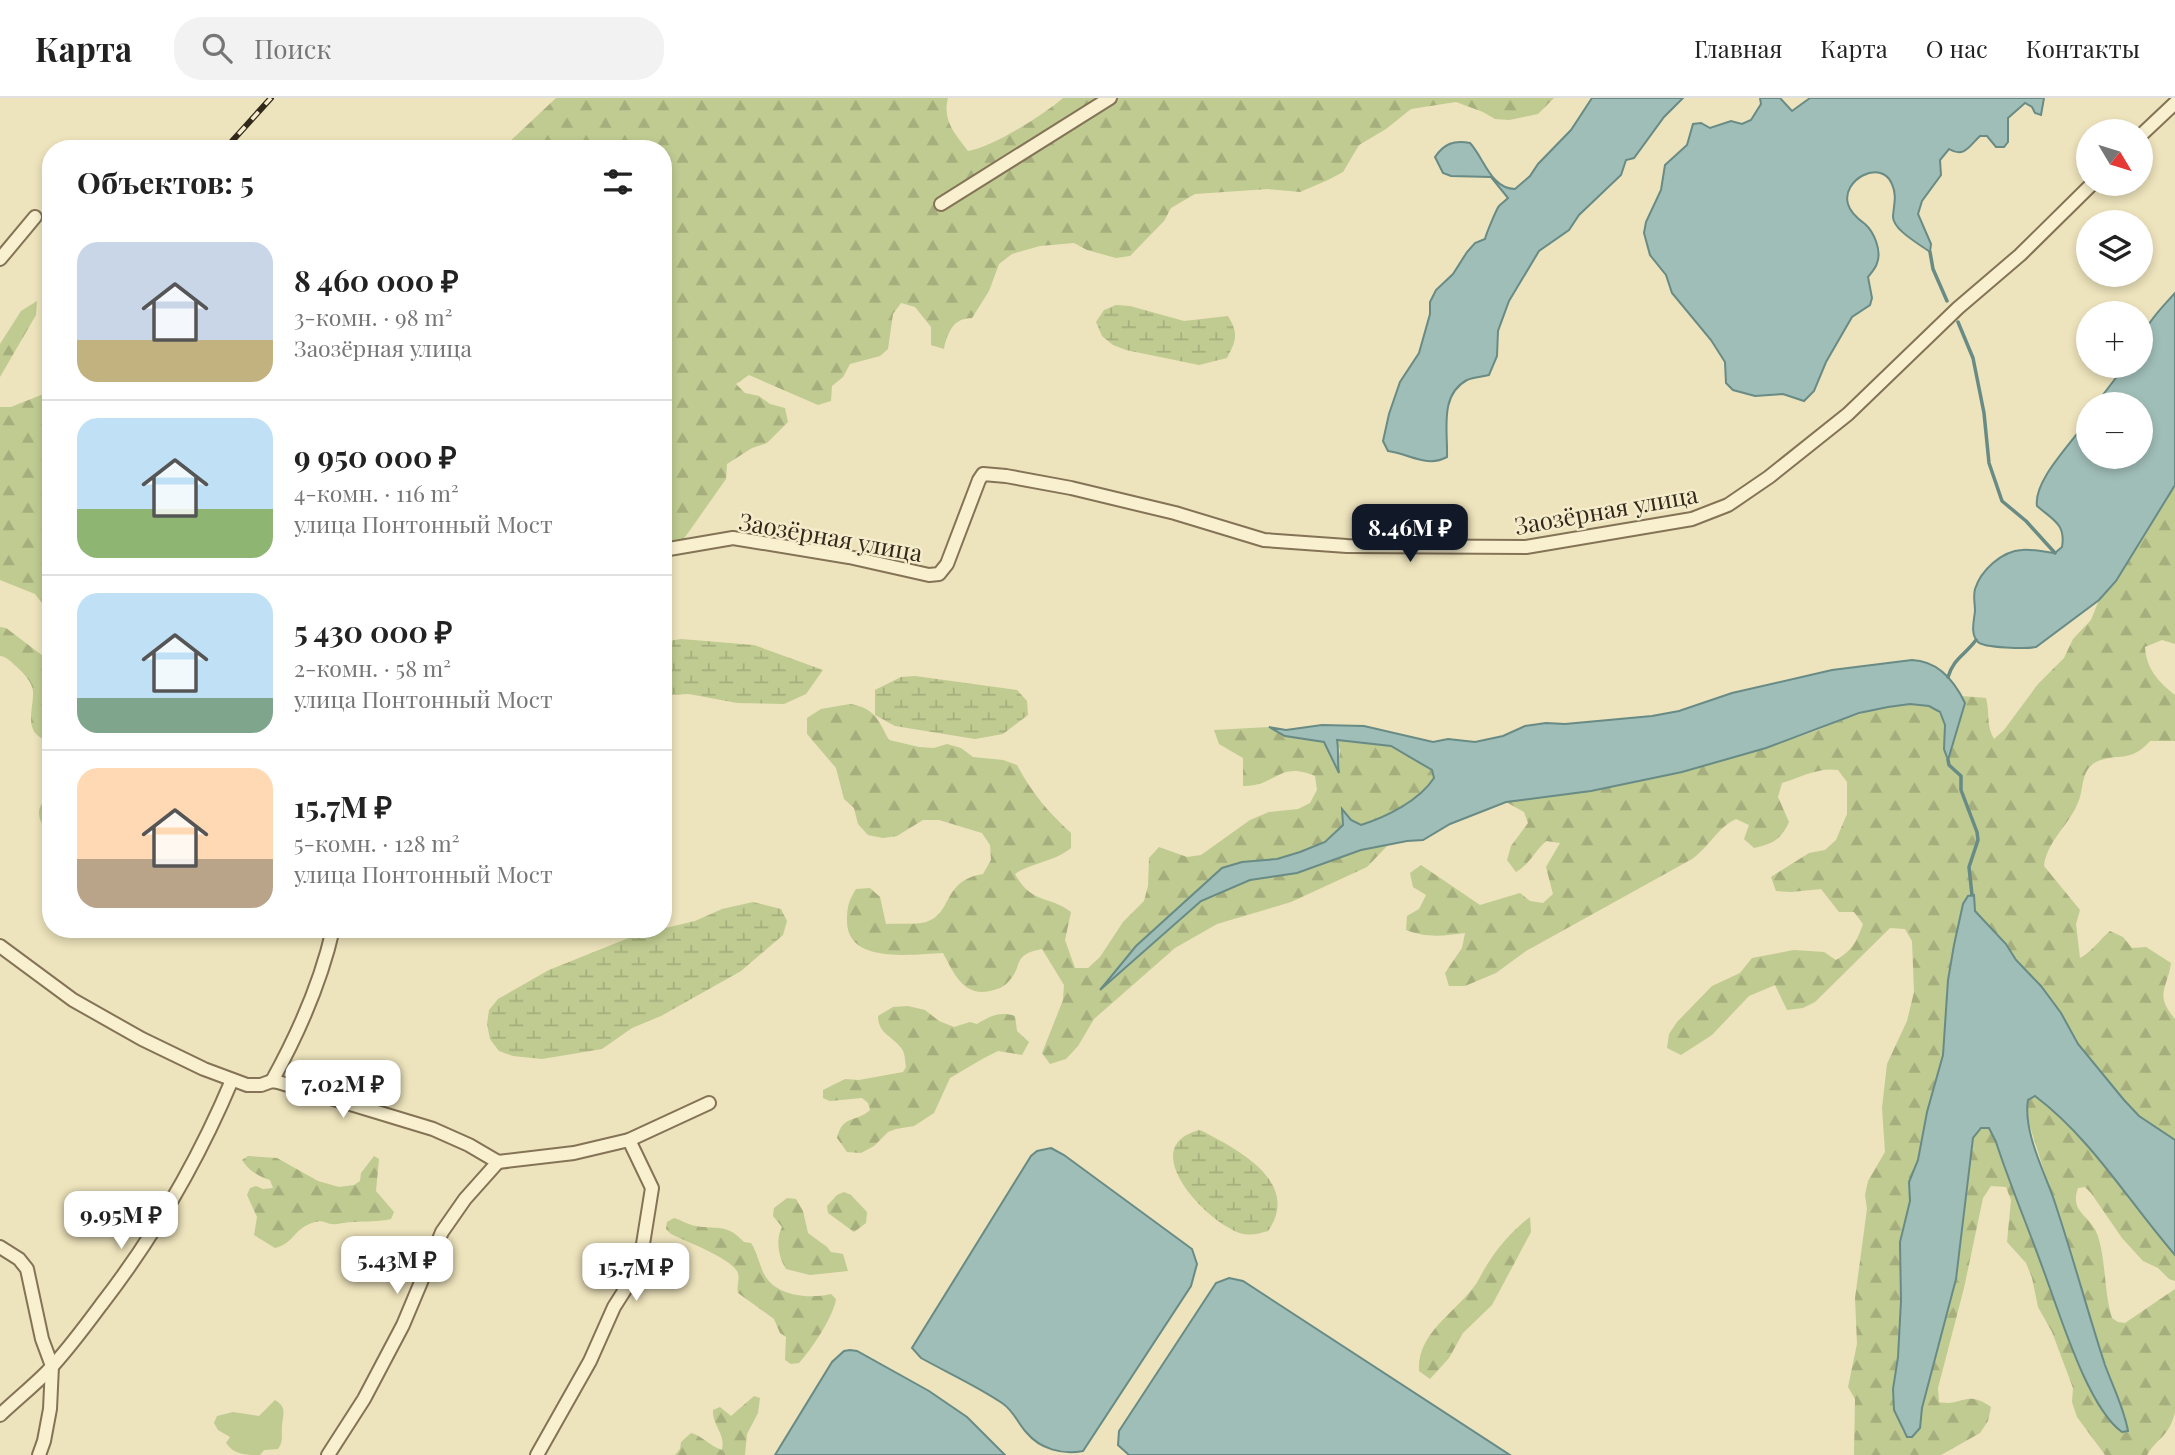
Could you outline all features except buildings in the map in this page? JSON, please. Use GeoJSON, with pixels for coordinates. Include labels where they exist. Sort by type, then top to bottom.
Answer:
{"type":"FeatureCollection","features":[{"type":"Feature","properties":{"kind":"street"},"geometry":{"type":"LineString","coordinates":[[941,204],[1110,98]]}},
{"type":"Feature","properties":{"kind":"street"},"geometry":{"type":"LineString","coordinates":[[2153,124],[2175,103]]}},
{"type":"Feature","properties":{"kind":"street","name":"Заозёрная улица"},"geometry":{"type":"LineString","coordinates":[[672,548],[733,538],[837,555],[929,575],[939,574],[947,564],[978,480],[983,474],[1084,491],[1175,513],[1264,540],[1347,546],[1526,547],[1692,519],[1728,505],[1769,477],[1848,414],[2080,196]]}},
{"type":"Feature","properties":{"kind":"street"},"geometry":{"type":"LineString","coordinates":[[0,259],[35,217]]}},
{"type":"Feature","properties":{"kind":"street"},"geometry":{"type":"LineString","coordinates":[[0,946],[73,1000],[104,1018],[204,1069],[247,1085],[261,1086],[272,1081],[288,1052],[330,938]]}},
{"type":"Feature","properties":{"kind":"street"},"geometry":{"type":"LineString","coordinates":[[0,1415],[52,1366],[128,1270],[163,1218],[216,1117],[232,1080]]}},
{"type":"Feature","properties":{"kind":"street"},"geometry":{"type":"LineString","coordinates":[[272,1081],[433,1129],[498,1162],[574,1153],[629,1140],[709,1104]]}},
{"type":"Feature","properties":{"kind":"street"},"geometry":{"type":"LineString","coordinates":[[537,1455],[590,1361],[614,1307],[633,1277],[643,1244],[652,1188],[629,1140]]}},
{"type":"Feature","properties":{"kind":"street"},"geometry":{"type":"LineString","coordinates":[[328,1455],[364,1399],[403,1325],[442,1232],[465,1199],[498,1162]]}},
{"type":"Feature","properties":{"kind":"street"},"geometry":{"type":"LineString","coordinates":[[0,1247],[19,1259],[27,1269],[42,1339],[52,1366],[50,1409],[39,1455]]}},
{"type":"Feature","properties":{"kind":"green space"},"geometry":{"type":"Polygon","coordinates":[[[556,98],[948,98],[948,120],[968,151],[990,144],[1017,129],[1063,98],[1554,98],[1538,114],[1509,120],[1495,119],[1456,102],[1411,109],[1386,129],[1359,145],[1343,172],[1300,192],[1268,189],[1195,194],[1171,208],[1164,221],[1130,256],[1116,258],[1087,250],[1074,243],[1040,246],[1012,254],[999,264],[989,291],[972,318],[960,321],[952,328],[944,349],[931,345],[931,327],[915,307],[901,303],[893,314],[888,349],[880,356],[850,364],[843,377],[832,386],[831,401],[818,405],[749,375],[736,384],[745,393],[759,396],[770,404],[785,408],[788,422],[767,443],[752,448],[727,464],[726,479],[683,540],[672,543],[672,140],[512,140],[556,98]]]}},
{"type":"Feature","properties":{"kind":"green space"},"geometry":{"type":"Polygon","coordinates":[[[37,301],[36,315],[0,377],[0,344],[21,311],[37,301]]]}},
{"type":"Feature","properties":{"kind":"green space"},"geometry":{"type":"Polygon","coordinates":[[[1116,305],[1130,306],[1184,321],[1228,316],[1234,328],[1234,342],[1227,358],[1199,365],[1126,350],[1113,345],[1102,336],[1096,322],[1104,310],[1116,305]]]}},
{"type":"Feature","properties":{"kind":"green space"},"geometry":{"type":"Polygon","coordinates":[[[42,395],[42,603],[35,594],[0,580],[0,407],[11,407],[42,395]]]}},
{"type":"Feature","properties":{"kind":"green space"},"geometry":{"type":"Polygon","coordinates":[[[2175,485],[2175,644],[2162,640],[2145,647],[2154,674],[2175,695],[2175,741],[2150,741],[2136,753],[2104,759],[2091,765],[2085,774],[2075,809],[2049,848],[2044,866],[2080,910],[2076,924],[2080,958],[2110,931],[2123,937],[2132,948],[2146,947],[2171,963],[2163,997],[2175,1019],[2175,1140],[2139,1116],[2124,1100],[2078,1044],[2061,1013],[2041,986],[1975,911],[1963,904],[1948,980],[1943,1055],[1927,1112],[1918,1160],[1909,1182],[1910,1201],[1900,1242],[1901,1301],[1898,1357],[1894,1377],[1899,1421],[1903,1432],[1920,1428],[1922,1408],[1956,1279],[1973,1138],[1981,1128],[1989,1128],[2075,1357],[2097,1402],[2109,1420],[2122,1432],[2126,1418],[2106,1366],[2026,1114],[2028,1100],[2035,1096],[2051,1107],[2076,1132],[2175,1255],[2175,1281],[2143,1261],[2122,1238],[2091,1193],[2085,1187],[2078,1188],[2076,1203],[2098,1236],[2112,1318],[2125,1323],[2175,1289],[2173,1420],[2147,1455],[2105,1455],[2077,1417],[2072,1402],[2073,1388],[2052,1332],[2038,1307],[2026,1263],[2007,1242],[2011,1200],[2006,1187],[1991,1186],[1983,1198],[1964,1288],[1938,1388],[1939,1402],[1975,1399],[1991,1407],[1988,1421],[1980,1433],[1941,1455],[1854,1455],[1855,1399],[1848,1387],[1857,1344],[1855,1298],[1867,1209],[1865,1195],[1868,1181],[1885,1152],[1882,1108],[1887,1064],[1907,1021],[1914,992],[1912,941],[1905,929],[1890,928],[1815,1002],[1803,1008],[1787,1010],[1775,985],[1749,996],[1712,1035],[1681,1055],[1667,1048],[1669,1034],[1677,1022],[1712,986],[1740,973],[1752,958],[1794,950],[1824,952],[1836,960],[1850,949],[1856,940],[1863,924],[1854,912],[1839,912],[1821,889],[1776,891],[1771,877],[1809,853],[1825,850],[1836,840],[1847,814],[1847,782],[1838,770],[1817,771],[1782,783],[1778,797],[1789,822],[1775,840],[1754,848],[1744,839],[1749,825],[1736,819],[1724,827],[1692,859],[1526,951],[1496,973],[1465,986],[1449,986],[1445,973],[1462,948],[1465,933],[1435,936],[1406,930],[1407,916],[1419,909],[1426,895],[1413,887],[1410,873],[1421,865],[1480,905],[1520,893],[1530,901],[1543,903],[1553,894],[1546,867],[1560,843],[1546,841],[1516,872],[1507,860],[1511,846],[1528,823],[1524,812],[1506,802],[1591,791],[1650,779],[1791,739],[1874,710],[1906,704],[1920,704],[1938,711],[1944,723],[1948,759],[1965,703],[1962,696],[1986,698],[1994,739],[2004,730],[2038,684],[2064,658],[2073,639],[2091,620],[2099,600],[2116,581],[2175,485]]]}},
{"type":"Feature","properties":{"kind":"green space"},"geometry":{"type":"Polygon","coordinates":[[[0,627],[6,628],[42,655],[42,738],[32,728],[33,691],[29,681],[10,660],[0,656],[0,627]]]}},
{"type":"Feature","properties":{"kind":"green space"},"geometry":{"type":"Polygon","coordinates":[[[672,640],[754,645],[823,670],[806,694],[784,704],[737,703],[689,694],[672,695],[672,640]]]}},
{"type":"Feature","properties":{"kind":"green space"},"geometry":{"type":"Polygon","coordinates":[[[915,676],[1017,690],[1027,701],[1028,715],[1003,734],[975,739],[895,726],[875,715],[875,690],[901,677],[915,676]]]}},
{"type":"Feature","properties":{"kind":"green space"},"geometry":{"type":"Polygon","coordinates":[[[850,704],[870,712],[889,740],[919,747],[934,748],[947,744],[961,748],[973,757],[1003,760],[1017,765],[1041,801],[1071,833],[1071,848],[1015,874],[1028,891],[1071,912],[1065,940],[1075,968],[1088,968],[1100,957],[1123,922],[1144,901],[1148,886],[1149,858],[1159,847],[1187,857],[1201,855],[1250,820],[1269,812],[1298,809],[1310,803],[1317,790],[1315,776],[1303,772],[1285,772],[1263,783],[1243,786],[1243,758],[1219,744],[1214,730],[1269,727],[1285,736],[1324,742],[1338,769],[1340,750],[1336,740],[1391,746],[1432,770],[1434,778],[1411,801],[1371,822],[1361,825],[1343,812],[1343,825],[1325,842],[1277,859],[1242,862],[1222,868],[1136,946],[1105,984],[1201,901],[1250,880],[1297,873],[1361,850],[1389,844],[1367,867],[1291,902],[1217,924],[1175,948],[1094,1019],[1078,1046],[1066,1059],[1050,1064],[1042,1053],[1063,1000],[1064,985],[1042,949],[1026,954],[1005,985],[996,990],[981,992],[960,982],[943,953],[883,954],[857,944],[850,934],[847,911],[856,889],[870,888],[880,897],[886,924],[926,922],[941,912],[960,883],[983,874],[991,860],[990,845],[982,833],[939,820],[923,820],[897,836],[883,838],[868,835],[858,824],[854,808],[844,799],[836,768],[807,734],[807,718],[821,709],[850,704]]]}},
{"type":"Feature","properties":{"kind":"green space"},"geometry":{"type":"Polygon","coordinates":[[[42,803],[42,823],[39,814],[42,803]]]}},
{"type":"Feature","properties":{"kind":"green space"},"geometry":{"type":"Polygon","coordinates":[[[753,902],[781,909],[787,921],[783,935],[741,971],[661,1016],[632,1028],[602,1049],[542,1059],[513,1056],[499,1051],[490,1039],[487,1024],[489,1010],[498,999],[549,970],[629,938],[672,938],[672,926],[695,921],[722,909],[753,902]]]}},
{"type":"Feature","properties":{"kind":"green space"},"geometry":{"type":"Polygon","coordinates":[[[908,1006],[925,1010],[939,1021],[954,1027],[970,1022],[977,1024],[1000,1014],[1015,1016],[1017,1031],[1029,1042],[1022,1055],[998,1051],[950,1078],[934,1113],[914,1126],[888,1132],[874,1146],[861,1153],[847,1152],[837,1138],[840,1130],[846,1122],[870,1110],[868,1103],[862,1098],[830,1101],[823,1098],[823,1090],[845,1079],[859,1080],[903,1072],[906,1067],[903,1051],[880,1027],[878,1016],[893,1007],[908,1006]]]}},
{"type":"Feature","properties":{"kind":"green space"},"geometry":{"type":"Polygon","coordinates":[[[1200,1130],[1247,1157],[1261,1169],[1271,1183],[1277,1197],[1276,1213],[1268,1231],[1247,1234],[1226,1226],[1210,1215],[1182,1183],[1175,1167],[1174,1151],[1181,1139],[1200,1130]]]}},
{"type":"Feature","properties":{"kind":"green space"},"geometry":{"type":"Polygon","coordinates":[[[248,1156],[277,1158],[318,1181],[339,1187],[354,1185],[360,1181],[361,1173],[374,1156],[379,1159],[376,1191],[394,1212],[391,1219],[382,1221],[334,1224],[315,1222],[302,1228],[287,1243],[275,1248],[254,1235],[257,1217],[247,1195],[250,1188],[256,1186],[263,1189],[273,1188],[270,1180],[254,1173],[245,1164],[242,1160],[248,1156]]]}},
{"type":"Feature","properties":{"kind":"green space"},"geometry":{"type":"Polygon","coordinates":[[[844,1192],[851,1195],[867,1212],[866,1223],[854,1232],[828,1213],[827,1206],[837,1195],[844,1192]]]}},
{"type":"Feature","properties":{"kind":"green space"},"geometry":{"type":"Polygon","coordinates":[[[787,1198],[796,1199],[803,1211],[808,1233],[831,1252],[843,1254],[848,1271],[810,1275],[786,1269],[779,1249],[782,1227],[773,1216],[774,1208],[787,1198]]]}},
{"type":"Feature","properties":{"kind":"green space"},"geometry":{"type":"Polygon","coordinates":[[[1530,1217],[1531,1232],[1492,1305],[1463,1333],[1449,1358],[1430,1379],[1419,1371],[1420,1358],[1430,1335],[1473,1288],[1501,1245],[1530,1217]]]}},
{"type":"Feature","properties":{"kind":"green space"},"geometry":{"type":"Polygon","coordinates":[[[674,1218],[693,1225],[722,1228],[744,1242],[751,1243],[769,1282],[785,1292],[804,1296],[831,1294],[836,1299],[827,1323],[799,1363],[791,1364],[785,1360],[786,1337],[780,1333],[774,1319],[738,1293],[737,1271],[716,1255],[671,1234],[666,1229],[667,1222],[674,1218]]]}},
{"type":"Feature","properties":{"kind":"green space"},"geometry":{"type":"Polygon","coordinates":[[[754,1396],[760,1398],[758,1413],[747,1434],[745,1455],[675,1455],[681,1442],[691,1433],[722,1450],[722,1439],[713,1410],[720,1407],[731,1416],[754,1396]]]}},
{"type":"Feature","properties":{"kind":"green space"},"geometry":{"type":"Polygon","coordinates":[[[275,1400],[283,1411],[282,1440],[278,1449],[250,1455],[241,1454],[229,1447],[226,1443],[230,1437],[218,1430],[214,1423],[217,1416],[233,1412],[259,1416],[275,1400]]]}},
{"type":"Feature","properties":{"kind":"water"},"geometry":{"type":"Polygon","coordinates":[[[1592,98],[1683,98],[1664,117],[1634,158],[1626,160],[1621,175],[1579,215],[1569,230],[1539,251],[1509,301],[1498,331],[1497,356],[1489,375],[1467,380],[1452,395],[1447,414],[1447,457],[1425,461],[1388,451],[1383,441],[1389,414],[1400,382],[1419,353],[1430,314],[1430,302],[1436,290],[1453,274],[1467,252],[1475,243],[1485,239],[1498,208],[1508,198],[1491,177],[1451,176],[1443,173],[1435,157],[1450,144],[1470,143],[1494,178],[1507,188],[1515,189],[1571,130],[1592,98]]]}},
{"type":"Feature","properties":{"kind":"water"},"geometry":{"type":"Polygon","coordinates":[[[1760,98],[1780,98],[1792,111],[1810,98],[2044,98],[2041,115],[2025,103],[2008,118],[2008,142],[2004,147],[1996,147],[1987,136],[1980,136],[1963,151],[1949,149],[1940,160],[1941,175],[1922,201],[1918,214],[1931,244],[1930,252],[1907,236],[1894,221],[1894,192],[1887,176],[1880,173],[1863,175],[1850,187],[1847,195],[1849,207],[1871,232],[1878,247],[1876,265],[1868,277],[1872,298],[1870,305],[1852,317],[1826,362],[1814,391],[1804,401],[1783,394],[1755,396],[1733,390],[1726,383],[1725,362],[1711,340],[1672,293],[1666,275],[1650,255],[1644,233],[1646,222],[1661,190],[1665,165],[1687,145],[1693,124],[1701,123],[1710,128],[1731,121],[1742,124],[1751,120],[1761,104],[1760,98]]]}},
{"type":"Feature","properties":{"kind":"water"},"geometry":{"type":"Polygon","coordinates":[[[2175,293],[2175,485],[2116,581],[2099,600],[2036,647],[1997,647],[1978,642],[1973,631],[1974,592],[1987,569],[2014,551],[2055,553],[2062,547],[2060,528],[2037,506],[2037,496],[2048,473],[2076,435],[2076,469],[2153,469],[2153,392],[2105,392],[2116,378],[2153,378],[2153,319],[2175,293]]]}},
{"type":"Feature","properties":{"kind":"water"},"geometry":{"type":"Polygon","coordinates":[[[1912,660],[1930,664],[1944,673],[1965,703],[1948,760],[1944,749],[1945,725],[1940,712],[1929,706],[1910,704],[1859,713],[1766,748],[1682,772],[1591,791],[1506,802],[1450,824],[1423,840],[1361,850],[1297,873],[1250,880],[1201,901],[1100,990],[1136,946],[1222,868],[1242,862],[1277,859],[1325,842],[1343,825],[1342,809],[1351,820],[1361,825],[1401,807],[1420,794],[1434,778],[1432,770],[1391,746],[1337,740],[1339,773],[1324,742],[1285,736],[1269,727],[1286,730],[1322,725],[1364,726],[1433,742],[1448,739],[1475,742],[1503,736],[1525,726],[1652,716],[1679,711],[1732,693],[1832,670],[1912,660]]]}},
{"type":"Feature","properties":{"kind":"water"},"geometry":{"type":"Polygon","coordinates":[[[1974,895],[1975,911],[2041,986],[2061,1013],[2078,1044],[2139,1116],[2175,1140],[2175,1255],[2074,1131],[2035,1096],[2028,1100],[2028,1124],[2035,1149],[2067,1239],[2128,1431],[2122,1432],[2109,1420],[2086,1381],[1989,1128],[1981,1128],[1973,1138],[1956,1279],[1922,1408],[1920,1428],[1912,1437],[1907,1437],[1894,1410],[1893,1389],[1901,1301],[1900,1242],[1910,1201],[1909,1182],[1918,1160],[1927,1112],[1943,1055],[1948,980],[1963,904],[1968,896],[1974,895]]]}},
{"type":"Feature","properties":{"kind":"water"},"geometry":{"type":"Polygon","coordinates":[[[1051,1148],[1192,1249],[1197,1264],[1191,1286],[1083,1451],[1075,1452],[1059,1451],[1038,1443],[1006,1406],[921,1358],[912,1348],[1031,1156],[1037,1151],[1051,1148]]]}},
{"type":"Feature","properties":{"kind":"water"},"geometry":{"type":"Polygon","coordinates":[[[1229,1278],[1243,1281],[1510,1455],[1129,1455],[1118,1445],[1119,1431],[1216,1283],[1229,1278]]]}},
{"type":"Feature","properties":{"kind":"water"},"geometry":{"type":"Polygon","coordinates":[[[844,1351],[857,1351],[929,1391],[967,1417],[1005,1455],[775,1455],[832,1362],[844,1351]]]}},
{"type":"Feature","properties":{"kind":"waterway"},"geometry":{"type":"LineString","coordinates":[[1930,252],[1933,269],[1947,301]]}},
{"type":"Feature","properties":{"kind":"waterway"},"geometry":{"type":"LineString","coordinates":[[1958,322],[1973,358],[1984,413],[1989,463],[2002,501],[2026,521],[2055,553]]}},
{"type":"Feature","properties":{"kind":"waterway"},"geometry":{"type":"LineString","coordinates":[[1948,677],[1956,661],[1976,640]]}},
{"type":"Feature","properties":{"kind":"waterway"},"geometry":{"type":"LineString","coordinates":[[1948,760],[1949,765],[1961,776],[1961,790],[1977,832],[1978,840],[1969,867],[1972,895]]}},
{"type":"Feature","properties":{"kind":"railway"},"geometry":{"type":"LineString","coordinates":[[233,140],[271,98]]}}]}
